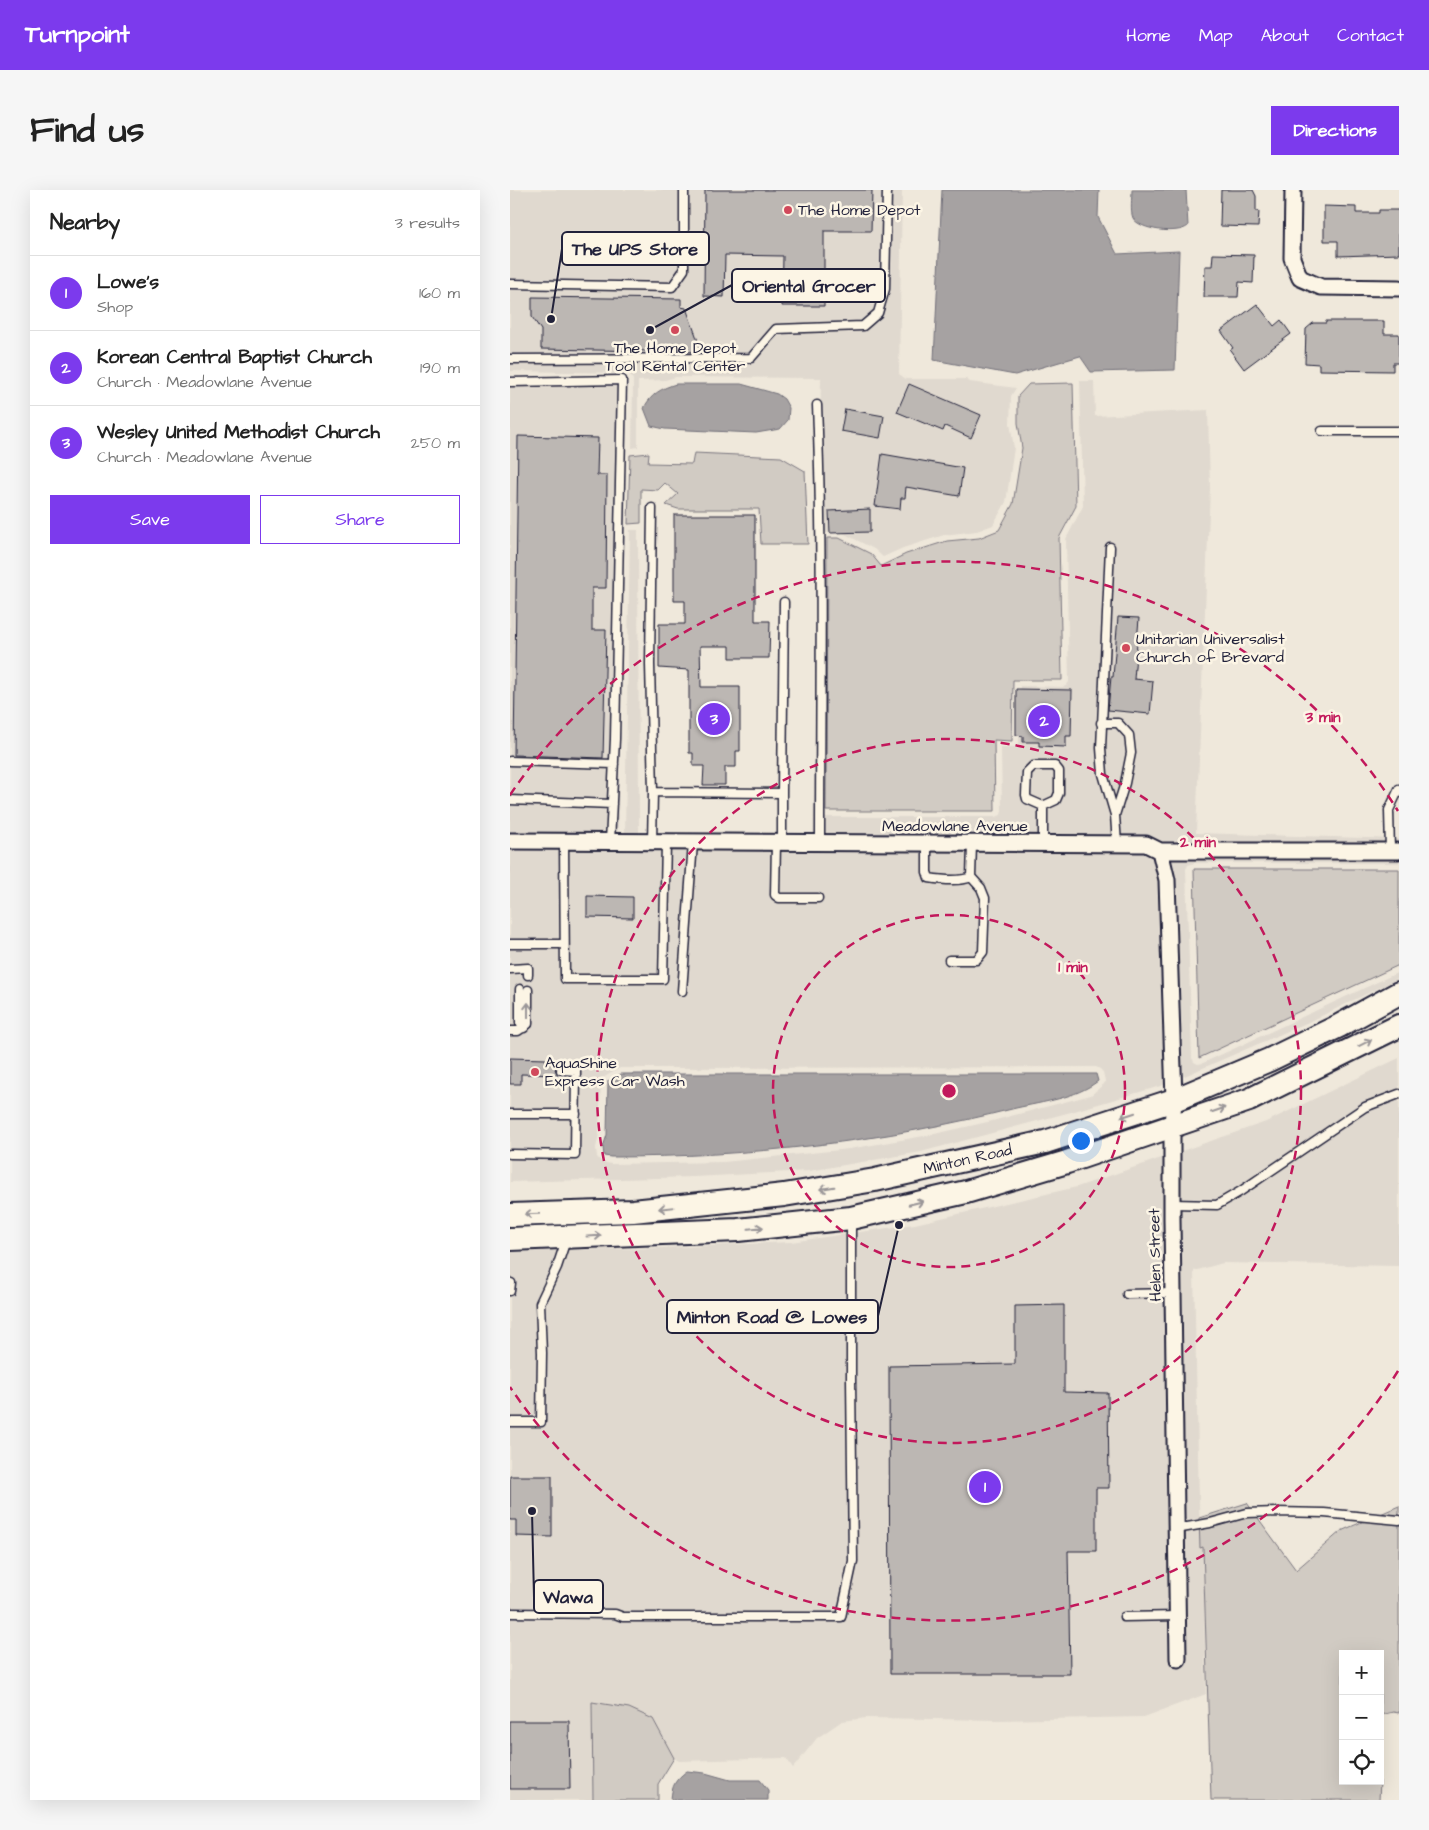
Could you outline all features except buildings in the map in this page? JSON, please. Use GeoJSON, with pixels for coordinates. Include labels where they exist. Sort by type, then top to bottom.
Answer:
{"type":"FeatureCollection","features":[{"type":"Feature","properties":{"kind":"main road","name":"Minton Road"},"geometry":{"type":"LineString","coordinates":[[510,1215],[633,1211],[784,1195],[875,1180],[1045,1142],[1174,1100],[1269,1060],[1399,994]]}},
{"type":"Feature","properties":{"kind":"main road","name":"Minton Road"},"geometry":{"type":"LineString","coordinates":[[510,1239],[738,1230],[851,1218],[966,1192],[1067,1162],[1249,1100],[1399,1026]]}},
{"type":"Feature","properties":{"kind":"street"},"geometry":{"type":"LineString","coordinates":[[1293,190],[1292,258],[1300,278],[1321,287],[1399,288]]}},
{"type":"Feature","properties":{"kind":"street","name":"Meadowlane Avenue"},"geometry":{"type":"LineString","coordinates":[[510,841],[820,844],[1146,844],[1160,851],[1394,851]]}},
{"type":"Feature","properties":{"kind":"street","name":"Helen Street"},"geometry":{"type":"LineString","coordinates":[[1160,851],[1167,880],[1174,1100],[1172,1204],[1178,1659]]}},
{"type":"Feature","properties":{"kind":"lane"},"geometry":{"type":"LineString","coordinates":[[510,284],[672,287],[684,270],[684,190]]}},
{"type":"Feature","properties":{"kind":"lane"},"geometry":{"type":"LineString","coordinates":[[510,359],[751,358],[776,329],[863,326],[878,313],[884,289],[887,190]]}},
{"type":"Feature","properties":{"kind":"lane"},"geometry":{"type":"LineString","coordinates":[[510,382],[622,380],[614,764],[610,842]]}},
{"type":"Feature","properties":{"kind":"lane"},"geometry":{"type":"LineString","coordinates":[[817,405],[821,567],[820,844]]}},
{"type":"Feature","properties":{"kind":"lane"},"geometry":{"type":"LineString","coordinates":[[1322,431],[1399,431]]}},
{"type":"Feature","properties":{"kind":"lane"},"geometry":{"type":"LineString","coordinates":[[564,842],[565,979],[663,979],[659,842],[653,792],[650,664],[652,508]]}},
{"type":"Feature","properties":{"kind":"lane"},"geometry":{"type":"LineString","coordinates":[[1110,547],[1100,748],[1103,774],[1115,815],[1117,844]]}},
{"type":"Feature","properties":{"kind":"lane"},"geometry":{"type":"LineString","coordinates":[[784,602],[782,793],[776,895],[779,898],[818,898]]}},
{"type":"Feature","properties":{"kind":"lane"},"geometry":{"type":"LineString","coordinates":[[1101,723],[1118,723],[1129,735],[1131,753],[1126,783],[1115,815]]}},
{"type":"Feature","properties":{"kind":"lane"},"geometry":{"type":"LineString","coordinates":[[510,761],[614,764]]}},
{"type":"Feature","properties":{"kind":"lane"},"geometry":{"type":"LineString","coordinates":[[1033,766],[1055,766],[1059,771],[1059,793],[1056,800],[1043,806],[1027,799],[1027,772],[1033,766]]}},
{"type":"Feature","properties":{"kind":"lane"},"geometry":{"type":"LineString","coordinates":[[1394,851],[1389,810],[1399,789]]}},
{"type":"Feature","properties":{"kind":"lane"},"geometry":{"type":"LineString","coordinates":[[653,792],[782,793]]}},
{"type":"Feature","properties":{"kind":"lane"},"geometry":{"type":"LineString","coordinates":[[510,800],[612,804]]}},
{"type":"Feature","properties":{"kind":"lane"},"geometry":{"type":"LineString","coordinates":[[1043,806],[1043,844]]}},
{"type":"Feature","properties":{"kind":"lane"},"geometry":{"type":"LineString","coordinates":[[682,992],[693,843]]}},
{"type":"Feature","properties":{"kind":"lane"},"geometry":{"type":"LineString","coordinates":[[927,844],[927,872],[930,878],[966,879],[971,877]]}},
{"type":"Feature","properties":{"kind":"lane"},"geometry":{"type":"LineString","coordinates":[[949,960],[976,960],[980,958],[983,952],[985,898],[982,888],[971,877],[972,844]]}},
{"type":"Feature","properties":{"kind":"lane"},"geometry":{"type":"LineString","coordinates":[[510,944],[564,944]]}},
{"type":"Feature","properties":{"kind":"lane"},"geometry":{"type":"LineString","coordinates":[[510,969],[522,973]]}},
{"type":"Feature","properties":{"kind":"lane"},"geometry":{"type":"LineString","coordinates":[[510,1031],[518,1031],[528,1024],[524,990]]}},
{"type":"Feature","properties":{"kind":"lane"},"geometry":{"type":"LineString","coordinates":[[510,1154],[575,1155],[576,1071],[561,1070]]}},
{"type":"Feature","properties":{"kind":"lane"},"geometry":{"type":"LineString","coordinates":[[1172,1204],[1217,1205],[1241,1191],[1365,1107],[1399,1094]]}},
{"type":"Feature","properties":{"kind":"lane"},"geometry":{"type":"LineString","coordinates":[[510,1114],[576,1114]]}},
{"type":"Feature","properties":{"kind":"lane"},"geometry":{"type":"LineString","coordinates":[[510,1613],[615,1614],[623,1617],[841,1617],[853,1561],[851,1218]]}},
{"type":"Feature","properties":{"kind":"lane"},"geometry":{"type":"LineString","coordinates":[[510,1422],[541,1422],[542,1353],[540,1303],[557,1267],[567,1237]]}},
{"type":"Feature","properties":{"kind":"lane"},"geometry":{"type":"LineString","coordinates":[[510,1291],[511,1283]]}},
{"type":"Feature","properties":{"kind":"lane"},"geometry":{"type":"LineString","coordinates":[[1127,1294],[1173,1293]]}},
{"type":"Feature","properties":{"kind":"lane"},"geometry":{"type":"LineString","coordinates":[[1176,1529],[1210,1523],[1246,1513],[1324,1513],[1399,1520]]}},
{"type":"Feature","properties":{"kind":"lane"},"geometry":{"type":"LineString","coordinates":[[1124,1617],[1178,1616]]}},
{"type":"Feature","properties":{"kind":"shaded area"},"geometry":{"type":"Polygon","coordinates":[[[510,190],[902,190],[899,374],[906,379],[966,379],[970,382],[1016,388],[1011,396],[1010,423],[1014,448],[1006,502],[993,525],[977,531],[944,535],[903,548],[883,557],[874,549],[841,532],[823,533],[822,817],[995,817],[1001,815],[1001,747],[1014,747],[1019,743],[1020,686],[1062,687],[1066,686],[1069,682],[1066,539],[1083,506],[1080,381],[1094,381],[1095,416],[1208,410],[1210,488],[1196,833],[1399,839],[1399,863],[1194,863],[1188,865],[1186,869],[1192,1058],[1198,1064],[1203,1063],[1399,972],[1399,978],[1313,1020],[1164,1085],[921,1152],[809,1171],[694,1177],[510,1182],[510,838],[624,837],[630,530],[638,530],[639,834],[813,834],[821,378],[676,377],[665,380],[638,381],[638,447],[632,448],[633,380],[628,373],[510,371],[510,190]],[[1096,1067],[620,1068],[601,1079],[597,1157],[602,1162],[611,1164],[724,1162],[849,1149],[930,1135],[1091,1095],[1104,1084],[1103,1072],[1096,1067]]]}},
{"type":"Feature","properties":{"kind":"shaded area"},"geometry":{"type":"Polygon","coordinates":[[[942,190],[1099,190],[1098,217],[1117,254],[1179,251],[1175,370],[1091,372],[1080,356],[1015,375],[934,360],[942,190]]]}},
{"type":"Feature","properties":{"kind":"shaded area"},"geometry":{"type":"Polygon","coordinates":[[[1132,190],[1186,190],[1188,226],[1183,229],[1168,231],[1143,226],[1133,218],[1132,190]]]}},
{"type":"Feature","properties":{"kind":"shaded area"},"geometry":{"type":"Polygon","coordinates":[[[510,377],[625,379],[618,833],[510,832],[510,377]]]}},
{"type":"Feature","properties":{"kind":"shaded area"},"geometry":{"type":"Polygon","coordinates":[[[1073,383],[1076,506],[1059,538],[1062,680],[1013,680],[1012,741],[994,740],[995,811],[826,811],[827,538],[839,538],[871,554],[881,566],[906,554],[947,541],[979,538],[999,530],[1013,504],[1022,448],[1018,423],[1018,396],[1029,384],[1073,383]]]}},
{"type":"Feature","properties":{"kind":"shaded area"},"geometry":{"type":"Polygon","coordinates":[[[676,384],[741,384],[777,394],[784,399],[789,408],[788,420],[780,429],[756,433],[665,429],[651,426],[644,408],[657,392],[676,384]]]}},
{"type":"Feature","properties":{"kind":"shaded area"},"geometry":{"type":"Polygon","coordinates":[[[649,453],[648,463],[692,464],[694,453],[781,457],[805,471],[808,544],[761,544],[759,509],[678,509],[666,505],[678,494],[665,483],[658,490],[641,489],[641,523],[628,524],[630,455],[649,453]]]}},
{"type":"Feature","properties":{"kind":"shaded area"},"geometry":{"type":"Polygon","coordinates":[[[1194,869],[1399,869],[1399,965],[1199,1058],[1194,869]]]}},
{"type":"Feature","properties":{"kind":"shaded area"},"geometry":{"type":"Polygon","coordinates":[[[1399,1058],[1399,1266],[1223,1263],[1194,1271],[1200,1547],[1203,1547],[1206,1694],[1144,1717],[999,1720],[866,1718],[842,1721],[817,1738],[793,1768],[786,1758],[679,1761],[674,1758],[653,1719],[592,1702],[593,1800],[510,1800],[510,1251],[657,1248],[791,1242],[915,1224],[1077,1187],[1266,1122],[1399,1058]]]}},
{"type":"Feature","properties":{"kind":"shaded area"},"geometry":{"type":"Polygon","coordinates":[[[621,1074],[1096,1074],[1098,1081],[1080,1092],[1059,1099],[966,1120],[866,1138],[815,1145],[714,1154],[604,1156],[603,1147],[607,1135],[608,1081],[621,1074]]]}},
{"type":"Feature","properties":{"kind":"shaded area"},"geometry":{"type":"Polygon","coordinates":[[[1247,1503],[1296,1570],[1341,1531],[1399,1506],[1399,1713],[1384,1714],[1384,1650],[1339,1650],[1339,1785],[1380,1785],[1379,1800],[1211,1800],[1203,1547],[1200,1548],[1199,1518],[1247,1503]]]}},
{"type":"Feature","properties":{"kind":"shaded area"},"geometry":{"type":"Polygon","coordinates":[[[592,1702],[629,1708],[653,1719],[674,1758],[658,1784],[658,1800],[593,1800],[592,1702]]]}},
{"type":"Feature","properties":{"kind":"shaded area"},"geometry":{"type":"Polygon","coordinates":[[[687,1771],[705,1773],[730,1780],[760,1780],[768,1790],[768,1800],[671,1800],[675,1783],[687,1771]]]}},
{"type":"Feature","properties":{"kind":"place","name":"The Home Depot"},"geometry":{"type":"Point","coordinates":[788,210]}},
{"type":"Feature","properties":{"kind":"place","name":"The UPS Store"},"geometry":{"type":"Point","coordinates":[551,319]}},
{"type":"Feature","properties":{"kind":"place","name":"Oriental Grocer"},"geometry":{"type":"Point","coordinates":[650,330]}},
{"type":"Feature","properties":{"kind":"place","name":"The Home Depot Tool Rental Center"},"geometry":{"type":"Point","coordinates":[675,330]}},
{"type":"Feature","properties":{"kind":"place","name":"Unitarian Universalist Church of Brevard"},"geometry":{"type":"Point","coordinates":[1126,648]}},
{"type":"Feature","properties":{"kind":"place","name":"Wesley United Methodist Church"},"geometry":{"type":"Point","coordinates":[714,719]}},
{"type":"Feature","properties":{"kind":"place","name":"Korean Central Baptist Church"},"geometry":{"type":"Point","coordinates":[1044,721]}},
{"type":"Feature","properties":{"kind":"place","name":"AquaShine Express Car Wash"},"geometry":{"type":"Point","coordinates":[535,1072]}},
{"type":"Feature","properties":{"kind":"place","name":"Minton Road @ Lowes"},"geometry":{"type":"Point","coordinates":[899,1225]}},
{"type":"Feature","properties":{"kind":"place","name":"Lowe's"},"geometry":{"type":"Point","coordinates":[985,1487]}},
{"type":"Feature","properties":{"kind":"place","name":"Wawa"},"geometry":{"type":"Point","coordinates":[532,1511]}}]}
